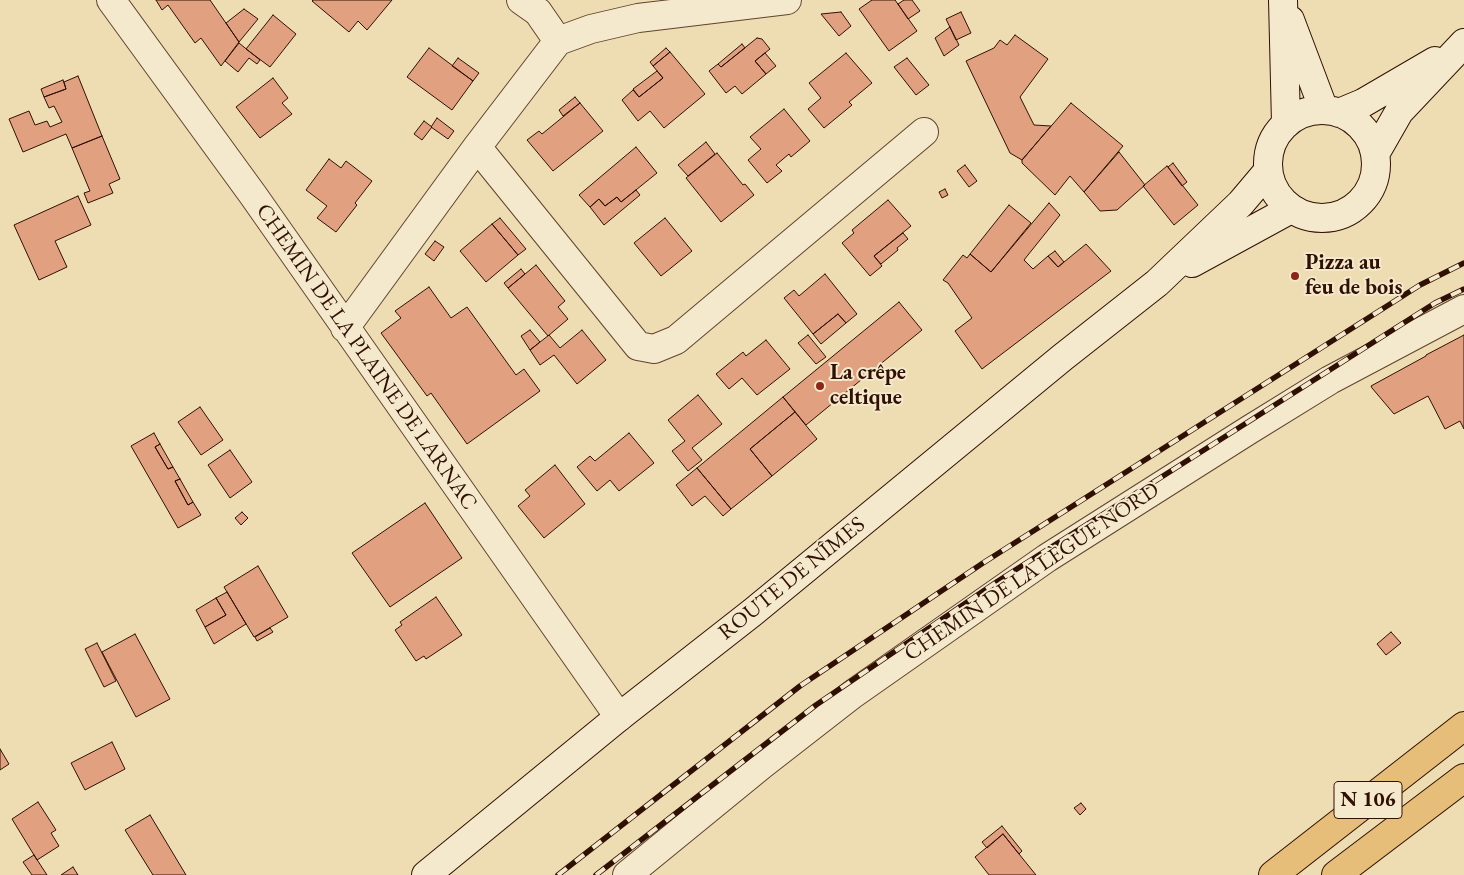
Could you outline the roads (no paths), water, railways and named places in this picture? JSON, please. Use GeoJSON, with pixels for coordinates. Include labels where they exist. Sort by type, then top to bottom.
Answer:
{"type":"FeatureCollection","features":[{"type":"Feature","properties":{"kind":"highway","name":"N 106"},"geometry":{"type":"LineString","coordinates":[[1273,875],[1464,726]]}},
{"type":"Feature","properties":{"kind":"highway","name":"N 106"},"geometry":{"type":"LineString","coordinates":[[1336,875],[1464,778]]}},
{"type":"Feature","properties":{"kind":"street","name":"CHEMIN DE LA PLAINE DE LARNAC"},"geometry":{"type":"LineString","coordinates":[[111,0],[253,195],[619,717]]}},
{"type":"Feature","properties":{"kind":"street"},"geometry":{"type":"LineString","coordinates":[[521,0],[538,12],[558,41]]}},
{"type":"Feature","properties":{"kind":"street"},"geometry":{"type":"LineString","coordinates":[[345,328],[477,147],[558,41],[591,29],[638,18],[787,0]]}},
{"type":"Feature","properties":{"kind":"street"},"geometry":{"type":"LineString","coordinates":[[1282,0],[1332,111],[1356,122],[1368,136],[1375,154],[1376,166],[1369,191],[1351,210],[1328,218],[1302,215],[1280,198],[1272,185],[1268,171],[1270,150],[1276,136],[1286,124],[1304,113],[1314,110],[1332,111],[1363,102],[1461,46]]}},
{"type":"Feature","properties":{"kind":"street"},"geometry":{"type":"LineString","coordinates":[[1282,0],[1286,124]]}},
{"type":"Feature","properties":{"kind":"street"},"geometry":{"type":"LineString","coordinates":[[1375,154],[1399,112],[1461,46]]}},
{"type":"Feature","properties":{"kind":"street"},"geometry":{"type":"LineString","coordinates":[[477,147],[638,346],[654,349],[676,340],[924,132]]}},
{"type":"Feature","properties":{"kind":"street","name":"ROUTE DE NÎMES"},"geometry":{"type":"LineString","coordinates":[[426,875],[619,717],[753,612],[1063,357],[1157,283],[1241,202],[1268,171]]}},
{"type":"Feature","properties":{"kind":"street","name":"ROUTE DE NÎMES"},"geometry":{"type":"LineString","coordinates":[[1157,283],[1291,208]]}},
{"type":"Feature","properties":{"kind":"street","name":"CHEMIN DE LA LÈGUE NORD"},"geometry":{"type":"LineString","coordinates":[[627,875],[763,764],[853,694],[1047,558],[1330,380],[1464,309]]}},
{"type":"Feature","properties":{"kind":"railway"},"geometry":{"type":"LineString","coordinates":[[558,875],[800,686],[983,563],[1420,285],[1464,263]]}},
{"type":"Feature","properties":{"kind":"railway"},"geometry":{"type":"LineString","coordinates":[[596,875],[816,705],[998,581],[1435,303],[1464,289]]}},
{"type":"Feature","properties":{"kind":"place","name":"Pizza au feu de bois"},"geometry":{"type":"Point","coordinates":[1295,276]}},
{"type":"Feature","properties":{"kind":"place","name":"La crêpe celtique"},"geometry":{"type":"Point","coordinates":[820,386]}}]}
